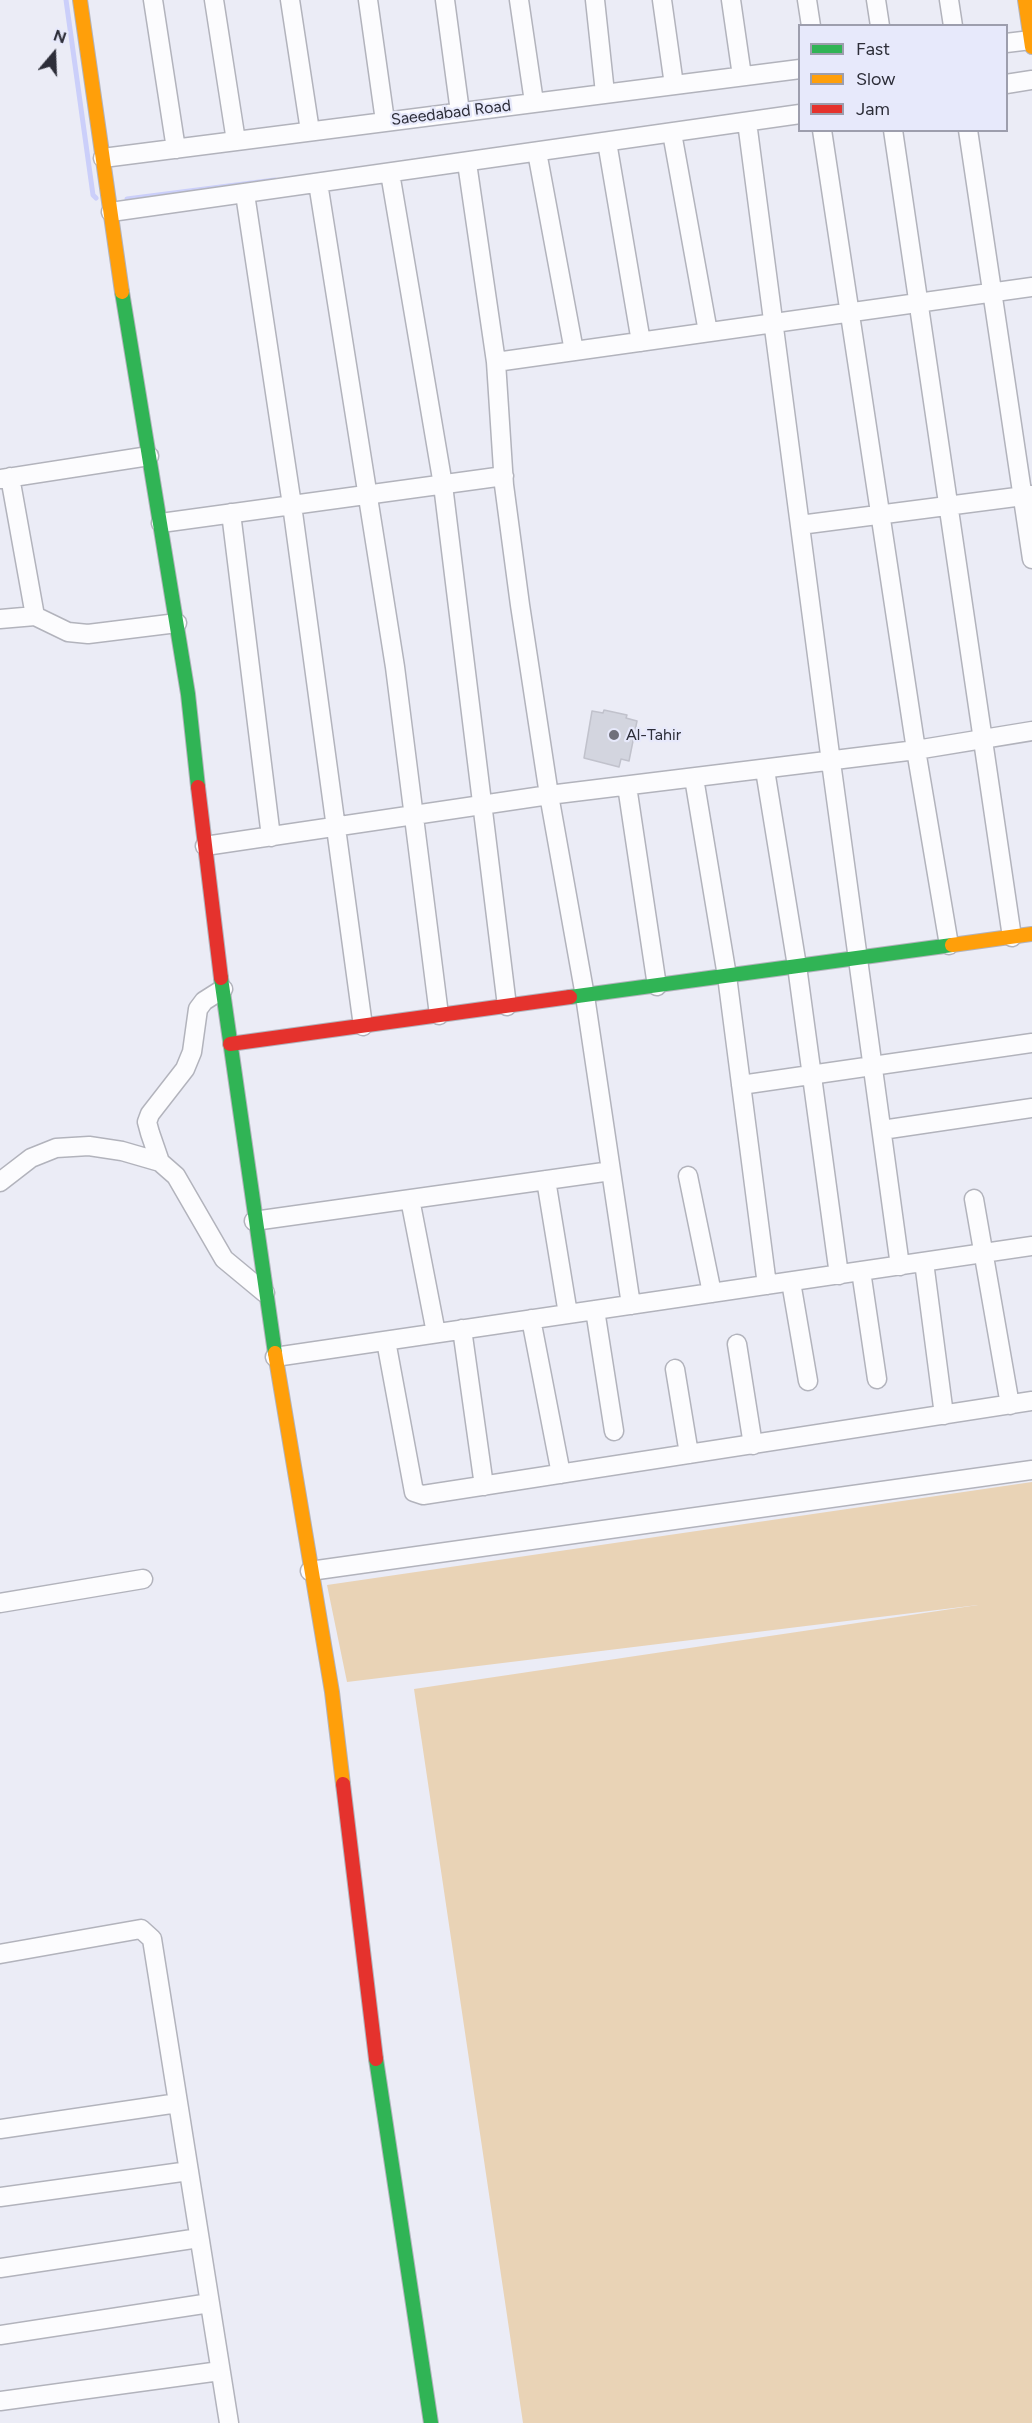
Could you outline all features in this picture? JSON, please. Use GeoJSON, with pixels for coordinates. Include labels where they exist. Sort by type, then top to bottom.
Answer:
{"type":"FeatureCollection","features":[{"type":"Feature","properties":{"kind":"street"},"geometry":{"type":"LineString","coordinates":[[80,0],[129,349],[161,523],[188,694],[222,989],[254,1221],[310,1571],[332,1692],[368,2007],[431,2423]]}},
{"type":"Feature","properties":{"kind":"street"},"geometry":{"type":"LineString","coordinates":[[153,0],[176,149]]}},
{"type":"Feature","properties":{"kind":"street"},"geometry":{"type":"LineString","coordinates":[[214,0],[236,141]]}},
{"type":"Feature","properties":{"kind":"street"},"geometry":{"type":"LineString","coordinates":[[290,0],[310,131]]}},
{"type":"Feature","properties":{"kind":"street"},"geometry":{"type":"LineString","coordinates":[[368,0],[386,121]]}},
{"type":"Feature","properties":{"kind":"street"},"geometry":{"type":"LineString","coordinates":[[445,0],[460,112]]}},
{"type":"Feature","properties":{"kind":"street"},"geometry":{"type":"LineString","coordinates":[[519,0],[534,102]]}},
{"type":"Feature","properties":{"kind":"street"},"geometry":{"type":"LineString","coordinates":[[595,0],[605,93]]}},
{"type":"Feature","properties":{"kind":"street"},"geometry":{"type":"LineString","coordinates":[[662,0],[674,85]]}},
{"type":"Feature","properties":{"kind":"street"},"geometry":{"type":"LineString","coordinates":[[731,0],[742,76]]}},
{"type":"Feature","properties":{"kind":"street"},"geometry":{"type":"LineString","coordinates":[[807,0],[811,24]]}},
{"type":"Feature","properties":{"kind":"street"},"geometry":{"type":"LineString","coordinates":[[876,0],[879,24]]}},
{"type":"Feature","properties":{"kind":"street"},"geometry":{"type":"LineString","coordinates":[[949,0],[953,24]]}},
{"type":"Feature","properties":{"kind":"street"},"geometry":{"type":"LineString","coordinates":[[1008,43],[1032,42],[1025,0]]}},
{"type":"Feature","properties":{"kind":"street","name":"Saeedabad Road"},"geometry":{"type":"LineString","coordinates":[[104,158],[798,69]]}},
{"type":"Feature","properties":{"kind":"street"},"geometry":{"type":"LineString","coordinates":[[1008,84],[1032,80]]}},
{"type":"Feature","properties":{"kind":"street"},"geometry":{"type":"LineString","coordinates":[[111,212],[798,114]]}},
{"type":"Feature","properties":{"kind":"street"},"geometry":{"type":"LineString","coordinates":[[747,122],[900,1266]]}},
{"type":"Feature","properties":{"kind":"street"},"geometry":{"type":"LineString","coordinates":[[822,132],[916,750],[949,945]]}},
{"type":"Feature","properties":{"kind":"street"},"geometry":{"type":"LineString","coordinates":[[893,132],[1012,937]]}},
{"type":"Feature","properties":{"kind":"street"},"geometry":{"type":"LineString","coordinates":[[968,132],[992,292],[1027,496],[1032,559]]}},
{"type":"Feature","properties":{"kind":"street"},"geometry":{"type":"LineString","coordinates":[[672,133],[708,332]]}},
{"type":"Feature","properties":{"kind":"street"},"geometry":{"type":"LineString","coordinates":[[607,142],[641,342]]}},
{"type":"Feature","properties":{"kind":"street"},"geometry":{"type":"LineString","coordinates":[[537,152],[574,351]]}},
{"type":"Feature","properties":{"kind":"street"},"geometry":{"type":"LineString","coordinates":[[467,163],[496,362],[504,476],[520,605],[549,795],[585,996],[631,1305]]}},
{"type":"Feature","properties":{"kind":"street"},"geometry":{"type":"LineString","coordinates":[[390,173],[443,485],[507,1006]]}},
{"type":"Feature","properties":{"kind":"street"},"geometry":{"type":"LineString","coordinates":[[318,183],[395,667],[439,1016]]}},
{"type":"Feature","properties":{"kind":"street"},"geometry":{"type":"LineString","coordinates":[[245,194],[292,505],[363,1026]]}},
{"type":"Feature","properties":{"kind":"street"},"geometry":{"type":"LineString","coordinates":[[496,362],[1032,286]]}},
{"type":"Feature","properties":{"kind":"street"},"geometry":{"type":"LineString","coordinates":[[35,616],[5,478],[149,456]]}},
{"type":"Feature","properties":{"kind":"street"},"geometry":{"type":"LineString","coordinates":[[161,523],[504,476]]}},
{"type":"Feature","properties":{"kind":"street"},"geometry":{"type":"LineString","coordinates":[[800,525],[1027,496]]}},
{"type":"Feature","properties":{"kind":"street"},"geometry":{"type":"LineString","coordinates":[[231,513],[271,837]]}},
{"type":"Feature","properties":{"kind":"street"},"geometry":{"type":"LineString","coordinates":[[0,619],[35,616],[68,632],[88,634],[177,622]]}},
{"type":"Feature","properties":{"kind":"street"},"geometry":{"type":"LineString","coordinates":[[205,846],[549,795],[831,762],[1032,731]]}},
{"type":"Feature","properties":{"kind":"street"},"geometry":{"type":"LineString","coordinates":[[765,770],[797,966],[839,1275]]}},
{"type":"Feature","properties":{"kind":"street"},"geometry":{"type":"LineString","coordinates":[[694,778],[727,976],[767,1285]]}},
{"type":"Feature","properties":{"kind":"street"},"geometry":{"type":"LineString","coordinates":[[627,786],[657,986]]}},
{"type":"Feature","properties":{"kind":"street"},"geometry":{"type":"LineString","coordinates":[[230,1044],[1032,934]]}},
{"type":"Feature","properties":{"kind":"street"},"geometry":{"type":"LineString","coordinates":[[160,1162],[147,1122],[150,1114],[185,1069],[192,1052],[198,1009],[204,1001],[222,989]]}},
{"type":"Feature","properties":{"kind":"street"},"geometry":{"type":"LineString","coordinates":[[741,1085],[1032,1043]]}},
{"type":"Feature","properties":{"kind":"street"},"geometry":{"type":"LineString","coordinates":[[882,1130],[1032,1108]]}},
{"type":"Feature","properties":{"kind":"street"},"geometry":{"type":"LineString","coordinates":[[0,1182],[31,1158],[56,1148],[89,1146],[122,1151],[160,1162],[176,1176],[224,1259],[265,1293]]}},
{"type":"Feature","properties":{"kind":"street"},"geometry":{"type":"LineString","coordinates":[[254,1221],[611,1171]]}},
{"type":"Feature","properties":{"kind":"street"},"geometry":{"type":"LineString","coordinates":[[688,1176],[712,1293]]}},
{"type":"Feature","properties":{"kind":"street"},"geometry":{"type":"LineString","coordinates":[[546,1180],[568,1314]]}},
{"type":"Feature","properties":{"kind":"street"},"geometry":{"type":"LineString","coordinates":[[410,1199],[436,1333]]}},
{"type":"Feature","properties":{"kind":"street"},"geometry":{"type":"LineString","coordinates":[[974,1199],[1010,1405]]}},
{"type":"Feature","properties":{"kind":"street"},"geometry":{"type":"LineString","coordinates":[[275,1357],[1032,1246]]}},
{"type":"Feature","properties":{"kind":"street"},"geometry":{"type":"LineString","coordinates":[[924,1262],[944,1415]]}},
{"type":"Feature","properties":{"kind":"street"},"geometry":{"type":"LineString","coordinates":[[861,1271],[877,1379]]}},
{"type":"Feature","properties":{"kind":"street"},"geometry":{"type":"LineString","coordinates":[[791,1281],[808,1381]]}},
{"type":"Feature","properties":{"kind":"street"},"geometry":{"type":"LineString","coordinates":[[595,1310],[614,1431]]}},
{"type":"Feature","properties":{"kind":"street"},"geometry":{"type":"LineString","coordinates":[[531,1319],[561,1474]]}},
{"type":"Feature","properties":{"kind":"street"},"geometry":{"type":"LineString","coordinates":[[462,1329],[484,1486]]}},
{"type":"Feature","properties":{"kind":"street"},"geometry":{"type":"LineString","coordinates":[[386,1341],[414,1492],[423,1495],[1032,1401]]}},
{"type":"Feature","properties":{"kind":"street"},"geometry":{"type":"LineString","coordinates":[[737,1344],[753,1445]]}},
{"type":"Feature","properties":{"kind":"street"},"geometry":{"type":"LineString","coordinates":[[675,1369],[689,1454]]}},
{"type":"Feature","properties":{"kind":"street"},"geometry":{"type":"LineString","coordinates":[[310,1571],[1032,1470]]}},
{"type":"Feature","properties":{"kind":"street"},"geometry":{"type":"LineString","coordinates":[[0,1603],[142,1579]]}},
{"type":"Feature","properties":{"kind":"street"},"geometry":{"type":"LineString","coordinates":[[0,1954],[141,1929],[152,1939],[229,2423]]}},
{"type":"Feature","properties":{"kind":"street"},"geometry":{"type":"LineString","coordinates":[[0,2129],[178,2103]]}},
{"type":"Feature","properties":{"kind":"street"},"geometry":{"type":"LineString","coordinates":[[0,2197],[189,2171]]}},
{"type":"Feature","properties":{"kind":"street"},"geometry":{"type":"LineString","coordinates":[[0,2268],[199,2238]]}},
{"type":"Feature","properties":{"kind":"street"},"geometry":{"type":"LineString","coordinates":[[0,2336],[210,2303]]}},
{"type":"Feature","properties":{"kind":"street"},"geometry":{"type":"LineString","coordinates":[[0,2401],[220,2371]]}},
{"type":"Feature","properties":{"kind":"shaded area"},"geometry":{"type":"Polygon","coordinates":[[[1032,1482],[1032,2423],[523,2423],[414,1689],[978,1605],[347,1682],[327,1585],[1032,1482]]]}},
{"type":"Feature","properties":{"kind":"building"},"geometry":{"type":"Polygon","coordinates":[[[604,710],[627,715],[626,718],[637,721],[629,761],[621,759],[619,767],[584,758],[592,711],[603,713],[604,710]]]}},
{"type":"Feature","properties":{"kind":"waterway"},"geometry":{"type":"LineString","coordinates":[[66,0],[93,195],[96,198]]}},
{"type":"Feature","properties":{"kind":"waterway"},"geometry":{"type":"LineString","coordinates":[[127,199],[275,180]]}},
{"type":"Feature","properties":{"kind":"traffic: fast"},"geometry":{"type":"LineString","coordinates":[[122,292],[188,694],[198,787]]}},
{"type":"Feature","properties":{"kind":"traffic: fast"},"geometry":{"type":"LineString","coordinates":[[570,997],[952,945]]}},
{"type":"Feature","properties":{"kind":"traffic: fast"},"geometry":{"type":"LineString","coordinates":[[221,978],[275,1353]]}},
{"type":"Feature","properties":{"kind":"traffic: fast"},"geometry":{"type":"LineString","coordinates":[[376,2059],[431,2423]]}},
{"type":"Feature","properties":{"kind":"traffic: slow"},"geometry":{"type":"LineString","coordinates":[[80,0],[122,292]]}},
{"type":"Feature","properties":{"kind":"traffic: slow"},"geometry":{"type":"LineString","coordinates":[[1025,0],[1032,47]]}},
{"type":"Feature","properties":{"kind":"traffic: slow"},"geometry":{"type":"LineString","coordinates":[[952,945],[1032,934]]}},
{"type":"Feature","properties":{"kind":"traffic: slow"},"geometry":{"type":"LineString","coordinates":[[275,1353],[332,1692],[343,1784]]}},
{"type":"Feature","properties":{"kind":"traffic: jam"},"geometry":{"type":"LineString","coordinates":[[198,787],[221,978]]}},
{"type":"Feature","properties":{"kind":"traffic: jam"},"geometry":{"type":"LineString","coordinates":[[230,1044],[570,997]]}},
{"type":"Feature","properties":{"kind":"traffic: jam"},"geometry":{"type":"LineString","coordinates":[[343,1784],[376,2059]]}},
{"type":"Feature","properties":{"kind":"place","name":"Al-Tahir"},"geometry":{"type":"Point","coordinates":[614,735]}}]}
